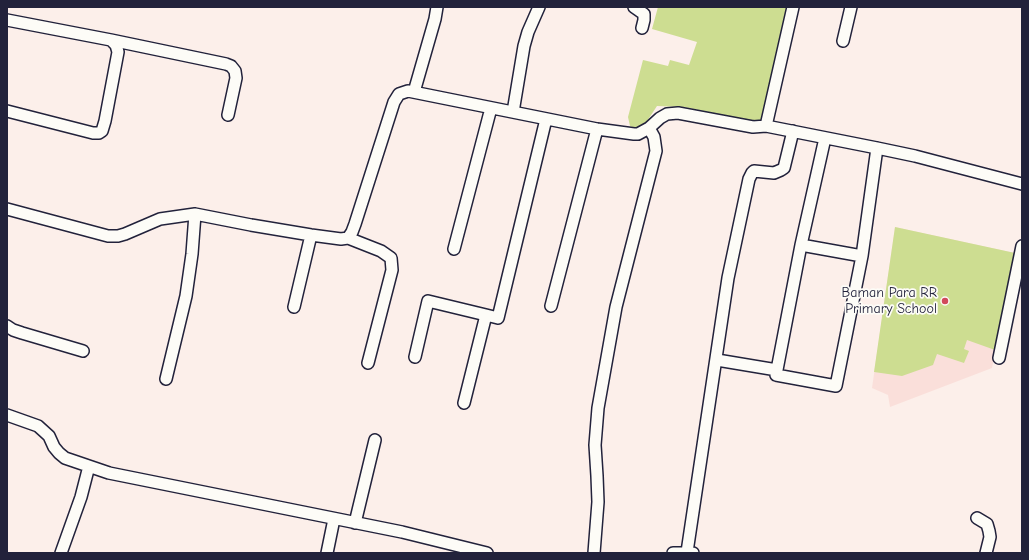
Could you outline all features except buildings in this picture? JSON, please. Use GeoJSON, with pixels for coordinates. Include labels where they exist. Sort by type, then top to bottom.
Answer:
{"type":"FeatureCollection","features":[{"type":"Feature","properties":{"kind":"street"},"geometry":{"type":"LineString","coordinates":[[414,92],[435,19],[436,7]]}},
{"type":"Feature","properties":{"kind":"street"},"geometry":{"type":"LineString","coordinates":[[513,112],[524,46],[528,32],[539,7]]}},
{"type":"Feature","properties":{"kind":"street"},"geometry":{"type":"LineString","coordinates":[[634,7],[644,14],[642,28]]}},
{"type":"Feature","properties":{"kind":"street"},"geometry":{"type":"LineString","coordinates":[[766,126],[793,7]]}},
{"type":"Feature","properties":{"kind":"street"},"geometry":{"type":"LineString","coordinates":[[843,41],[851,7]]}},
{"type":"Feature","properties":{"kind":"street"},"geometry":{"type":"LineString","coordinates":[[7,20],[111,40],[231,66],[235,71],[236,78],[228,114]]}},
{"type":"Feature","properties":{"kind":"street"},"geometry":{"type":"LineString","coordinates":[[7,111],[93,134],[99,133],[102,130],[105,121],[118,52],[116,45],[111,40]]}},
{"type":"Feature","properties":{"kind":"street"},"geometry":{"type":"LineString","coordinates":[[348,238],[355,224],[394,102],[399,94],[408,91],[596,129],[634,134],[638,134],[649,128],[660,118],[672,113],[753,127],[766,126],[915,156],[1022,184]]}},
{"type":"Feature","properties":{"kind":"street"},"geometry":{"type":"LineString","coordinates":[[454,249],[491,108]]}},
{"type":"Feature","properties":{"kind":"street"},"geometry":{"type":"LineString","coordinates":[[415,357],[428,301],[498,318],[546,119]]}},
{"type":"Feature","properties":{"kind":"street"},"geometry":{"type":"LineString","coordinates":[[594,553],[598,502],[595,444],[598,408],[616,307],[656,151],[654,138],[649,128]]}},
{"type":"Feature","properties":{"kind":"street"},"geometry":{"type":"LineString","coordinates":[[551,306],[596,129]]}},
{"type":"Feature","properties":{"kind":"street"},"geometry":{"type":"LineString","coordinates":[[687,552],[717,360],[728,278],[749,179],[754,171],[774,173],[784,168],[793,131]]}},
{"type":"Feature","properties":{"kind":"street"},"geometry":{"type":"LineString","coordinates":[[824,138],[801,245],[776,375],[836,386],[862,256],[877,148]]}},
{"type":"Feature","properties":{"kind":"street"},"geometry":{"type":"LineString","coordinates":[[7,209],[108,236],[125,234],[160,219],[195,214],[311,235],[342,239],[348,238],[381,251],[391,258],[392,270],[368,363]]}},
{"type":"Feature","properties":{"kind":"street"},"geometry":{"type":"LineString","coordinates":[[166,379],[186,296],[192,254],[195,214]]}},
{"type":"Feature","properties":{"kind":"street"},"geometry":{"type":"LineString","coordinates":[[294,307],[311,235]]}},
{"type":"Feature","properties":{"kind":"street"},"geometry":{"type":"LineString","coordinates":[[801,245],[862,256]]}},
{"type":"Feature","properties":{"kind":"street"},"geometry":{"type":"LineString","coordinates":[[999,358],[1022,246]]}},
{"type":"Feature","properties":{"kind":"street"},"geometry":{"type":"LineString","coordinates":[[464,403],[486,315]]}},
{"type":"Feature","properties":{"kind":"street"},"geometry":{"type":"LineString","coordinates":[[7,326],[22,333],[83,351]]}},
{"type":"Feature","properties":{"kind":"street"},"geometry":{"type":"LineString","coordinates":[[717,360],[777,370]]}},
{"type":"Feature","properties":{"kind":"street"},"geometry":{"type":"LineString","coordinates":[[7,415],[38,426],[49,436],[54,447],[59,453],[66,458],[109,473],[402,532],[487,553]]}},
{"type":"Feature","properties":{"kind":"street"},"geometry":{"type":"LineString","coordinates":[[355,523],[375,440]]}},
{"type":"Feature","properties":{"kind":"street"},"geometry":{"type":"LineString","coordinates":[[61,553],[81,497],[89,466]]}},
{"type":"Feature","properties":{"kind":"street"},"geometry":{"type":"LineString","coordinates":[[977,518],[986,524],[989,531],[990,537],[986,553]]}},
{"type":"Feature","properties":{"kind":"street"},"geometry":{"type":"LineString","coordinates":[[328,553],[334,519]]}},
{"type":"Feature","properties":{"kind":"street"},"geometry":{"type":"LineString","coordinates":[[674,553],[693,553]]}},
{"type":"Feature","properties":{"kind":"shaded area","name":"Baman Para RR Primary School"},"geometry":{"type":"Polygon","coordinates":[[[895,227],[1015,253],[992,368],[890,407],[888,395],[872,388],[895,227]]]}},
{"type":"Feature","properties":{"kind":"green space"},"geometry":{"type":"Polygon","coordinates":[[[658,7],[790,7],[764,122],[757,122],[684,107],[657,106],[643,127],[634,128],[630,126],[628,117],[643,60],[668,66],[670,60],[689,65],[697,42],[652,29],[658,7]]]}},
{"type":"Feature","properties":{"kind":"green space","name":"Baman Para RR Primary School"},"geometry":{"type":"Polygon","coordinates":[[[895,227],[1015,253],[995,350],[967,340],[964,349],[969,351],[964,363],[937,354],[933,365],[902,376],[874,372],[895,227]]]}},
{"type":"Feature","properties":{"kind":"place","name":"Baman Para RR Primary School"},"geometry":{"type":"Point","coordinates":[945,301]}}]}
